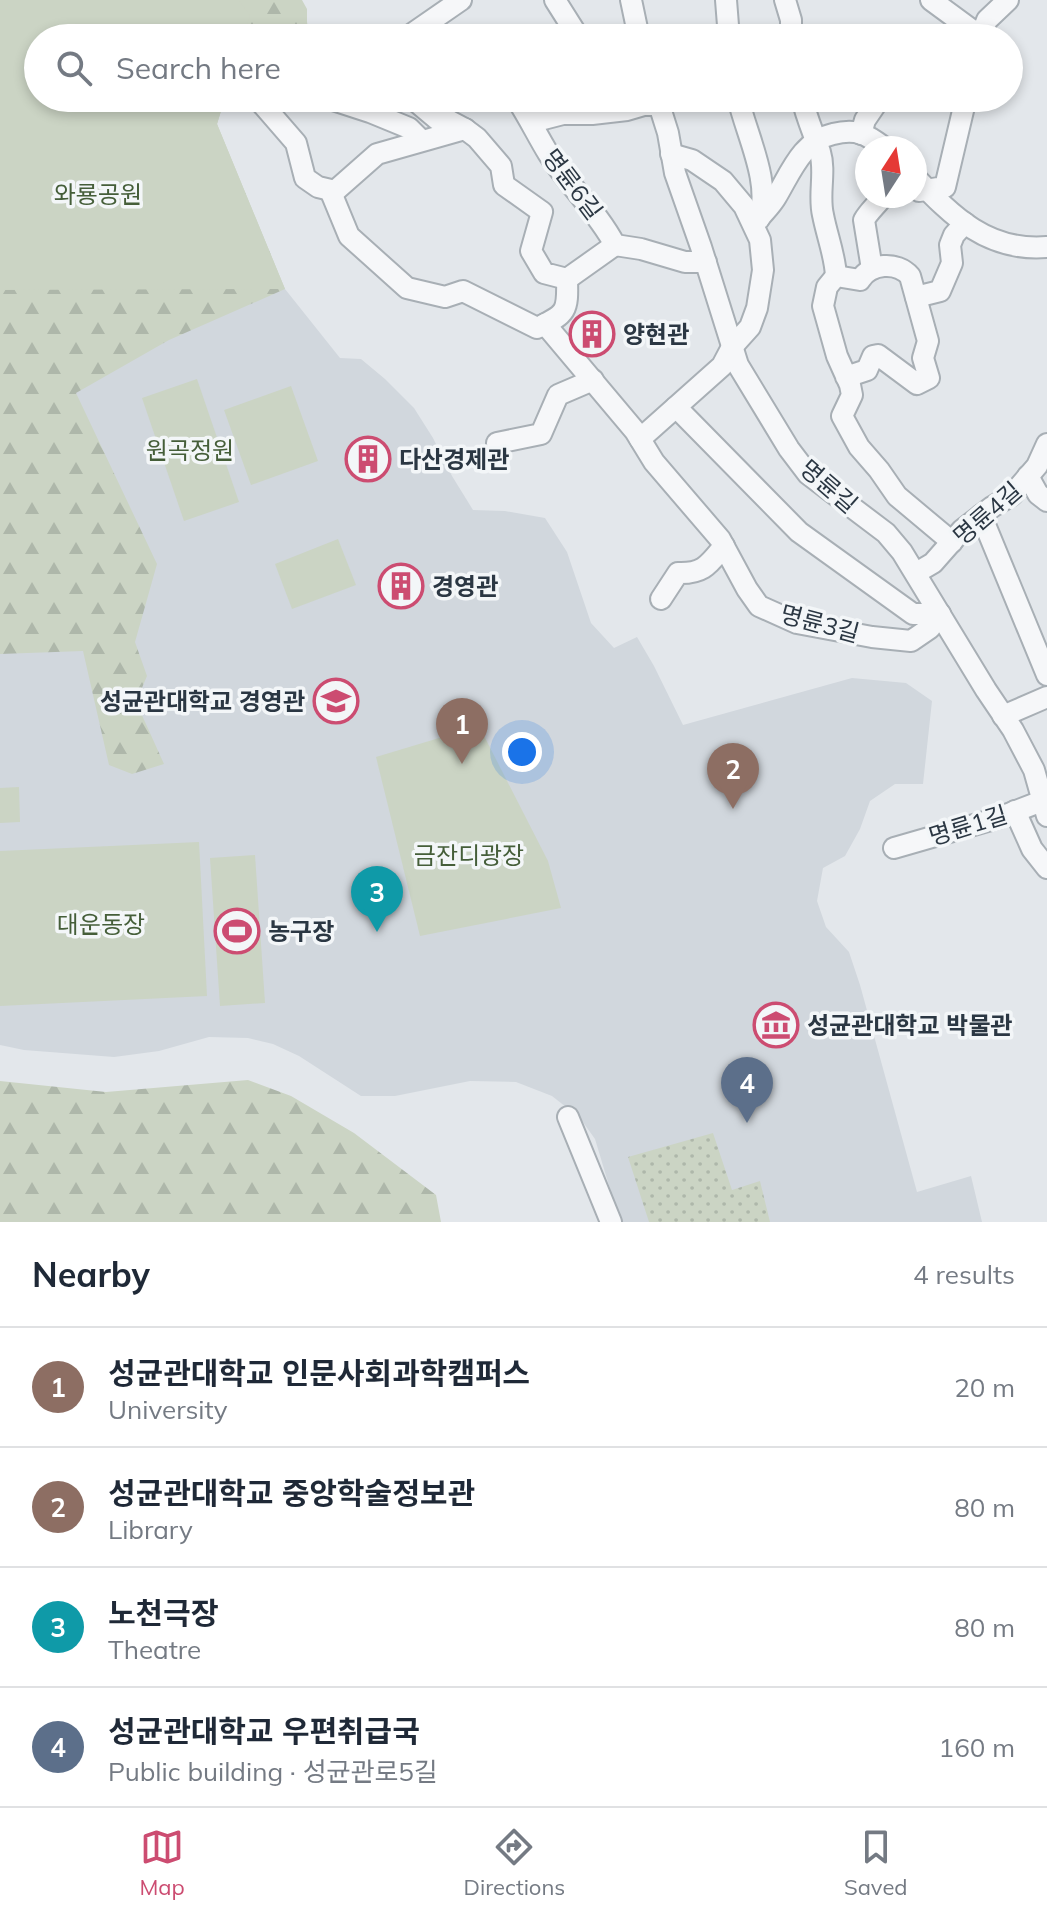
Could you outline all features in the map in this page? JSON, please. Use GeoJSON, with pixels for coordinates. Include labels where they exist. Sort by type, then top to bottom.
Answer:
{"type":"FeatureCollection","features":[{"type":"Feature","properties":{"kind":"street"},"geometry":{"type":"LineString","coordinates":[[426,24],[461,0]]}},
{"type":"Feature","properties":{"kind":"street"},"geometry":{"type":"LineString","coordinates":[[555,0],[570,24]]}},
{"type":"Feature","properties":{"kind":"street"},"geometry":{"type":"LineString","coordinates":[[631,0],[636,24]]}},
{"type":"Feature","properties":{"kind":"street"},"geometry":{"type":"LineString","coordinates":[[726,0],[728,24]]}},
{"type":"Feature","properties":{"kind":"street"},"geometry":{"type":"LineString","coordinates":[[785,0],[791,24]]}},
{"type":"Feature","properties":{"kind":"street"},"geometry":{"type":"LineString","coordinates":[[931,0],[963,24]]}},
{"type":"Feature","properties":{"kind":"street"},"geometry":{"type":"LineString","coordinates":[[985,24],[1008,0]]}},
{"type":"Feature","properties":{"kind":"street"},"geometry":{"type":"LineString","coordinates":[[269,112],[296,143],[305,178],[318,187],[335,191],[377,154],[465,129]]}},
{"type":"Feature","properties":{"kind":"street"},"geometry":{"type":"LineString","coordinates":[[370,112],[409,128],[421,140]]}},
{"type":"Feature","properties":{"kind":"street"},"geometry":{"type":"LineString","coordinates":[[429,112],[437,119],[465,129]]}},
{"type":"Feature","properties":{"kind":"street"},"geometry":{"type":"LineString","coordinates":[[442,112],[448,120],[465,129]]}},
{"type":"Feature","properties":{"kind":"street","name":"명륜6길"},"geometry":{"type":"LineString","coordinates":[[525,112],[548,153],[605,226],[615,245]]}},
{"type":"Feature","properties":{"kind":"street"},"geometry":{"type":"LineString","coordinates":[[532,122],[563,114],[599,112]]}},
{"type":"Feature","properties":{"kind":"street","name":"명륜길"},"geometry":{"type":"LineString","coordinates":[[660,112],[675,173],[738,365],[789,449],[808,474],[886,533],[916,573],[1013,730],[1034,770],[1045,808]]}},
{"type":"Feature","properties":{"kind":"street"},"geometry":{"type":"LineString","coordinates":[[640,439],[722,366],[732,347],[750,327],[757,308],[763,270],[757,221],[764,199],[742,112]]}},
{"type":"Feature","properties":{"kind":"street"},"geometry":{"type":"LineString","coordinates":[[806,112],[820,153],[822,211],[836,262],[836,276],[827,287],[823,306],[852,395],[842,416],[859,447],[897,496],[952,542]]}},
{"type":"Feature","properties":{"kind":"street"},"geometry":{"type":"LineString","coordinates":[[861,134],[870,112]]}},
{"type":"Feature","properties":{"kind":"street"},"geometry":{"type":"LineString","coordinates":[[927,186],[945,187],[963,112]]}},
{"type":"Feature","properties":{"kind":"street","name":"명륜6길"},"geometry":{"type":"LineString","coordinates":[[465,129],[501,166],[504,185],[542,212],[531,251],[544,273],[567,279],[615,245],[685,262],[706,262]]}},
{"type":"Feature","properties":{"kind":"street"},"geometry":{"type":"LineString","coordinates":[[757,221],[775,199],[802,153],[822,137],[850,130],[866,136]]}},
{"type":"Feature","properties":{"kind":"street"},"geometry":{"type":"LineString","coordinates":[[671,154],[692,160],[723,181],[757,221]]}},
{"type":"Feature","properties":{"kind":"street"},"geometry":{"type":"LineString","coordinates":[[330,190],[349,236],[407,288],[445,297],[463,291],[537,328],[560,316],[568,303],[567,279]]}},
{"type":"Feature","properties":{"kind":"street"},"geometry":{"type":"LineString","coordinates":[[927,193],[978,232],[1004,244],[1047,247]]}},
{"type":"Feature","properties":{"kind":"street"},"geometry":{"type":"LineString","coordinates":[[872,269],[864,220],[875,208]]}},
{"type":"Feature","properties":{"kind":"street"},"geometry":{"type":"LineString","coordinates":[[916,297],[940,291],[952,263],[950,245],[965,223]]}},
{"type":"Feature","properties":{"kind":"street"},"geometry":{"type":"LineString","coordinates":[[836,276],[860,280],[865,272],[879,266],[905,270],[910,276],[928,341],[923,358],[929,378],[917,384],[878,355],[873,356],[867,370],[846,377]]}},
{"type":"Feature","properties":{"kind":"street","name":"명륜3길"},"geometry":{"type":"LineString","coordinates":[[545,324],[635,431],[654,462],[720,539],[759,606],[797,623],[911,641],[930,628],[940,614]]}},
{"type":"Feature","properties":{"kind":"street"},"geometry":{"type":"LineString","coordinates":[[497,443],[541,434],[558,395],[593,380]]}},
{"type":"Feature","properties":{"kind":"street"},"geometry":{"type":"LineString","coordinates":[[676,407],[799,532],[913,614],[940,614]]}},
{"type":"Feature","properties":{"kind":"street","name":"명륜4길"},"geometry":{"type":"LineString","coordinates":[[916,573],[933,563],[962,530],[981,515],[1038,477],[1037,466],[1047,444]]}},
{"type":"Feature","properties":{"kind":"street"},"geometry":{"type":"LineString","coordinates":[[1038,477],[1038,494],[1047,501]]}},
{"type":"Feature","properties":{"kind":"street"},"geometry":{"type":"LineString","coordinates":[[981,515],[1047,675]]}},
{"type":"Feature","properties":{"kind":"street"},"geometry":{"type":"LineString","coordinates":[[661,599],[678,573],[703,570],[724,546]]}},
{"type":"Feature","properties":{"kind":"street"},"geometry":{"type":"LineString","coordinates":[[1003,716],[1047,697]]}},
{"type":"Feature","properties":{"kind":"street","name":"명륜1길"},"geometry":{"type":"LineString","coordinates":[[894,848],[1015,811],[1045,808]]}},
{"type":"Feature","properties":{"kind":"street"},"geometry":{"type":"LineString","coordinates":[[1015,811],[1032,849],[1047,868]]}},
{"type":"Feature","properties":{"kind":"street"},"geometry":{"type":"LineString","coordinates":[[568,1117],[611,1222]]}},
{"type":"Feature","properties":{"kind":"shaded area"},"geometry":{"type":"Polygon","coordinates":[[[285,289],[340,358],[361,359],[414,408],[473,510],[505,511],[545,518],[567,552],[591,623],[614,648],[637,637],[683,725],[852,678],[906,683],[932,701],[923,784],[895,784],[870,801],[860,829],[845,856],[823,868],[817,901],[826,927],[849,952],[917,1192],[971,1176],[982,1222],[620,1222],[595,1139],[580,1118],[552,1096],[516,1082],[470,1081],[395,1096],[361,1096],[299,1056],[273,1044],[248,1038],[209,1037],[159,1051],[114,1057],[24,1050],[0,1045],[0,292],[285,289]]]}},
{"type":"Feature","properties":{"kind":"green space"},"geometry":{"type":"Polygon","coordinates":[[[0,0],[302,0],[307,9],[307,24],[24,24],[24,112],[221,112],[217,124],[285,289],[169,340],[76,393],[157,564],[135,642],[147,676],[136,702],[164,764],[132,774],[109,765],[83,651],[0,654],[0,0]]]}},
{"type":"Feature","properties":{"kind":"green space","name":"와룡공원"},"geometry":{"type":"Polygon","coordinates":[[[0,0],[239,0],[250,16],[247,24],[24,24],[24,112],[221,112],[217,124],[285,289],[0,290],[0,0]]]}},
{"type":"Feature","properties":{"kind":"green space","name":"원곡정원"},"geometry":{"type":"Polygon","coordinates":[[[197,379],[239,502],[184,521],[142,398],[197,379]]]}},
{"type":"Feature","properties":{"kind":"green space"},"geometry":{"type":"Polygon","coordinates":[[[291,386],[318,461],[251,485],[224,410],[291,386]]]}},
{"type":"Feature","properties":{"kind":"green space"},"geometry":{"type":"Polygon","coordinates":[[[338,539],[356,585],[292,609],[275,564],[338,539]]]}},
{"type":"Feature","properties":{"kind":"green space","name":"금잔디광장"},"geometry":{"type":"Polygon","coordinates":[[[479,726],[548,861],[561,908],[420,936],[376,757],[479,726]]]}},
{"type":"Feature","properties":{"kind":"green space"},"geometry":{"type":"Polygon","coordinates":[[[19,787],[20,822],[0,823],[0,788],[19,787]]]}},
{"type":"Feature","properties":{"kind":"green space","name":"대운동장"},"geometry":{"type":"Polygon","coordinates":[[[199,842],[207,996],[0,1006],[0,851],[199,842]]]}},
{"type":"Feature","properties":{"kind":"green space","name":"농구장"},"geometry":{"type":"Polygon","coordinates":[[[255,855],[265,1003],[220,1006],[210,858],[255,855]]]}},
{"type":"Feature","properties":{"kind":"green space"},"geometry":{"type":"Polygon","coordinates":[[[248,1080],[291,1096],[354,1133],[436,1195],[441,1222],[0,1222],[0,1081],[106,1092],[248,1080]]]}},
{"type":"Feature","properties":{"kind":"green space"},"geometry":{"type":"Polygon","coordinates":[[[713,1133],[732,1190],[760,1181],[770,1222],[649,1222],[628,1157],[713,1133]]]}},
{"type":"Feature","properties":{"kind":"place","name":"양현관"},"geometry":{"type":"Point","coordinates":[592,334]}},
{"type":"Feature","properties":{"kind":"place","name":"다산경제관"},"geometry":{"type":"Point","coordinates":[368,459]}},
{"type":"Feature","properties":{"kind":"place","name":"경영관"},"geometry":{"type":"Point","coordinates":[401,586]}},
{"type":"Feature","properties":{"kind":"place","name":"성균관대학교 경영관"},"geometry":{"type":"Point","coordinates":[336,701]}},
{"type":"Feature","properties":{"kind":"place","name":"성균관대학교 인문사회과학캠퍼스"},"geometry":{"type":"Point","coordinates":[462,764]}},
{"type":"Feature","properties":{"kind":"place","name":"성균관대학교 중앙학술정보관"},"geometry":{"type":"Point","coordinates":[733,809]}},
{"type":"Feature","properties":{"kind":"place","name":"농구장"},"geometry":{"type":"Point","coordinates":[237,931]}},
{"type":"Feature","properties":{"kind":"place","name":"노천극장"},"geometry":{"type":"Point","coordinates":[377,932]}},
{"type":"Feature","properties":{"kind":"place","name":"성균관대학교 박물관"},"geometry":{"type":"Point","coordinates":[776,1025]}},
{"type":"Feature","properties":{"kind":"place","name":"성균관대학교 우편취급국"},"geometry":{"type":"Point","coordinates":[747,1123]}}]}
